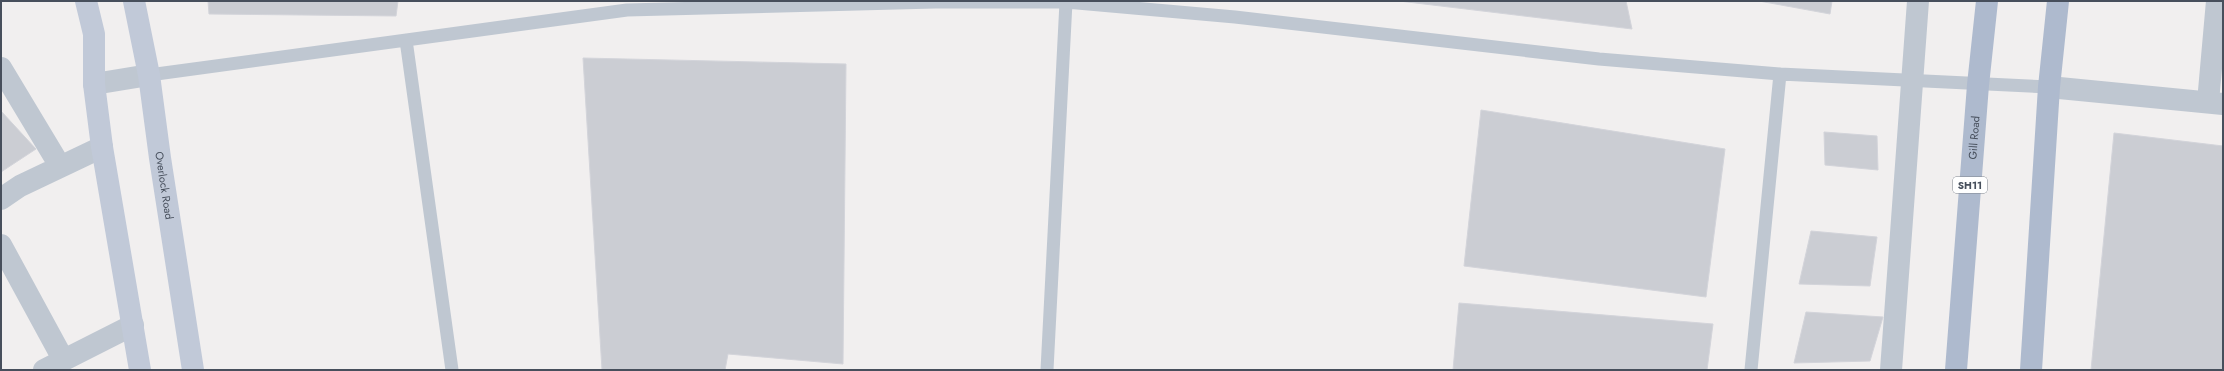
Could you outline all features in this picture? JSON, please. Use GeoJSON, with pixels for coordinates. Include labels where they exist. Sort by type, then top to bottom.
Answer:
{"type":"FeatureCollection","features":[{"type":"Feature","properties":{"kind":"main road","name":"Gill Road"},"geometry":{"type":"LineString","coordinates":[[1956,370],[1978,85],[1987,1]]}},
{"type":"Feature","properties":{"kind":"main road"},"geometry":{"type":"LineString","coordinates":[[2031,370],[2049,87],[2058,1]]}},
{"type":"Feature","properties":{"kind":"street"},"geometry":{"type":"LineString","coordinates":[[86,1],[94,34],[94,84],[102,147],[140,370]]}},
{"type":"Feature","properties":{"kind":"street","name":"Overlock Road"},"geometry":{"type":"LineString","coordinates":[[134,1],[149,75],[160,158],[193,370]]}},
{"type":"Feature","properties":{"kind":"street"},"geometry":{"type":"LineString","coordinates":[[1891,370],[1918,1]]}},
{"type":"Feature","properties":{"kind":"street"},"geometry":{"type":"LineString","coordinates":[[2049,87],[2216,103],[2217,1]]}},
{"type":"Feature","properties":{"kind":"street"},"geometry":{"type":"LineString","coordinates":[[1,68],[60,166]]}},
{"type":"Feature","properties":{"kind":"street"},"geometry":{"type":"LineString","coordinates":[[94,84],[149,75]]}},
{"type":"Feature","properties":{"kind":"street"},"geometry":{"type":"LineString","coordinates":[[1,199],[20,186],[102,147]]}},
{"type":"Feature","properties":{"kind":"street"},"geometry":{"type":"LineString","coordinates":[[1,245],[63,359]]}},
{"type":"Feature","properties":{"kind":"street"},"geometry":{"type":"LineString","coordinates":[[44,370],[63,359],[133,325]]}},
{"type":"Feature","properties":{"kind":"lane"},"geometry":{"type":"LineString","coordinates":[[149,75],[627,10],[935,2],[1066,2],[1235,17],[1599,59],[1780,74],[1978,85],[2049,87]]}},
{"type":"Feature","properties":{"kind":"lane"},"geometry":{"type":"LineString","coordinates":[[1047,370],[1066,2]]}},
{"type":"Feature","properties":{"kind":"lane"},"geometry":{"type":"LineString","coordinates":[[406,40],[452,370]]}},
{"type":"Feature","properties":{"kind":"lane"},"geometry":{"type":"LineString","coordinates":[[1751,370],[1780,74]]}},
{"type":"Feature","properties":{"kind":"building"},"geometry":{"type":"Polygon","coordinates":[[[208,1],[398,1],[396,16],[209,14],[208,1]]]}},
{"type":"Feature","properties":{"kind":"building"},"geometry":{"type":"Polygon","coordinates":[[[1399,1],[1626,1],[1632,29],[1399,1]]]}},
{"type":"Feature","properties":{"kind":"building"},"geometry":{"type":"Polygon","coordinates":[[[1759,1],[1832,1],[1830,14],[1759,1]]]}},
{"type":"Feature","properties":{"kind":"building"},"geometry":{"type":"Polygon","coordinates":[[[583,58],[846,64],[843,364],[728,354],[725,370],[602,370],[583,58]]]}},
{"type":"Feature","properties":{"kind":"building"},"geometry":{"type":"Polygon","coordinates":[[[1481,110],[1725,149],[1706,297],[1464,266],[1481,110]]]}},
{"type":"Feature","properties":{"kind":"building"},"geometry":{"type":"Polygon","coordinates":[[[1,111],[36,149],[1,172],[1,111]]]}},
{"type":"Feature","properties":{"kind":"building"},"geometry":{"type":"Polygon","coordinates":[[[1824,132],[1877,136],[1878,170],[1825,165],[1824,132]]]}},
{"type":"Feature","properties":{"kind":"building"},"geometry":{"type":"Polygon","coordinates":[[[2114,133],[2223,146],[2223,370],[2091,370],[2114,133]]]}},
{"type":"Feature","properties":{"kind":"building"},"geometry":{"type":"Polygon","coordinates":[[[1811,231],[1877,237],[1870,286],[1799,284],[1811,231]]]}},
{"type":"Feature","properties":{"kind":"building"},"geometry":{"type":"Polygon","coordinates":[[[1459,303],[1713,324],[1707,370],[1453,370],[1459,303]]]}},
{"type":"Feature","properties":{"kind":"building"},"geometry":{"type":"Polygon","coordinates":[[[1806,312],[1883,317],[1870,361],[1794,363],[1806,312]]]}}]}
